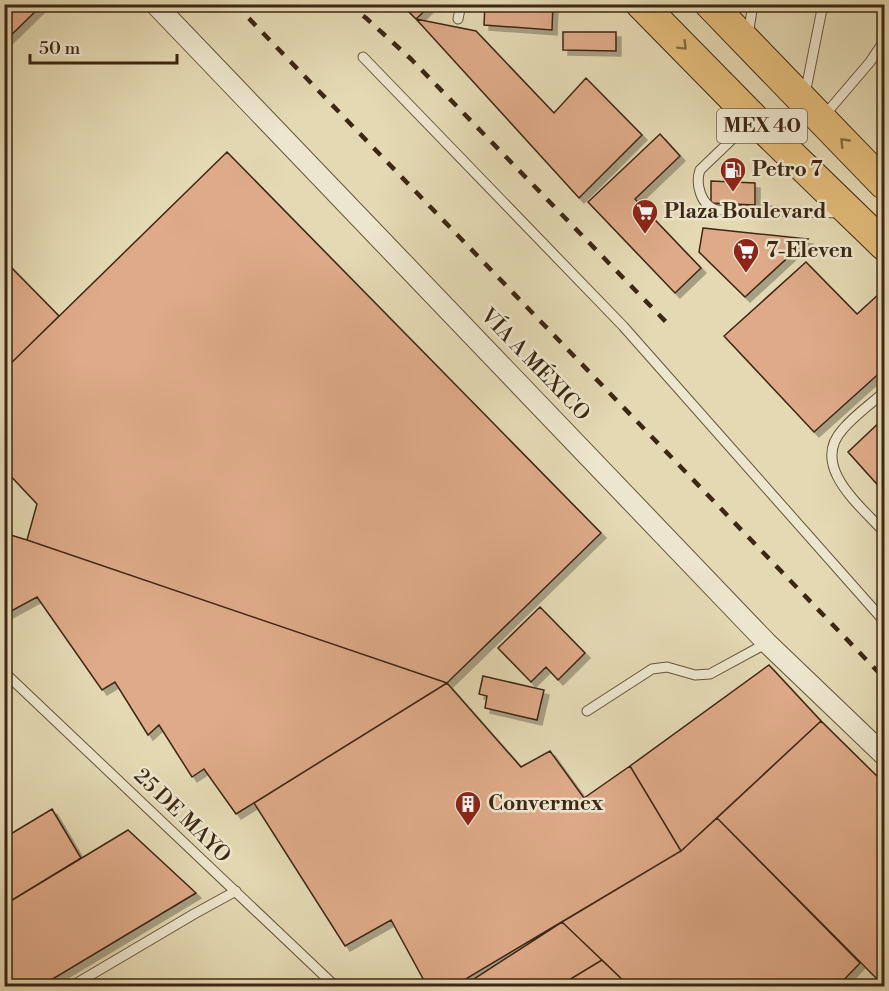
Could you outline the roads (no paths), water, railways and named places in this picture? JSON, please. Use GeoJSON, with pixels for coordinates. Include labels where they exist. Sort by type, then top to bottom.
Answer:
{"type":"FeatureCollection","features":[{"type":"Feature","properties":{"kind":"main road","name":"MEX 40"},"geometry":{"type":"LineString","coordinates":[[641,4],[885,245]]}},
{"type":"Feature","properties":{"kind":"main road","name":"MEX 40"},"geometry":{"type":"LineString","coordinates":[[719,8],[747,42],[878,172]]}},
{"type":"Feature","properties":{"kind":"street","name":"VÍA A MÉXICO"},"geometry":{"type":"LineString","coordinates":[[155,4],[767,643],[885,755]]}},
{"type":"Feature","properties":{"kind":"lane"},"geometry":{"type":"LineString","coordinates":[[458,19],[461,4]]}},
{"type":"Feature","properties":{"kind":"lane"},"geometry":{"type":"LineString","coordinates":[[747,42],[753,4]]}},
{"type":"Feature","properties":{"kind":"lane"},"geometry":{"type":"LineString","coordinates":[[812,109],[823,4]]}},
{"type":"Feature","properties":{"kind":"lane"},"geometry":{"type":"LineString","coordinates":[[812,109],[870,62],[885,41]]}},
{"type":"Feature","properties":{"kind":"lane"},"geometry":{"type":"LineString","coordinates":[[363,57],[623,326],[885,621]]}},
{"type":"Feature","properties":{"kind":"lane"},"geometry":{"type":"LineString","coordinates":[[754,118],[700,170],[698,180],[702,199],[708,207],[717,210],[852,213]]}},
{"type":"Feature","properties":{"kind":"lane"},"geometry":{"type":"LineString","coordinates":[[885,392],[842,429],[830,451],[831,463],[837,477],[885,532]]}},
{"type":"Feature","properties":{"kind":"lane"},"geometry":{"type":"LineString","coordinates":[[587,711],[652,669],[667,667],[694,675],[710,674],[767,643]]}},
{"type":"Feature","properties":{"kind":"lane","name":"25 DE MAYO"},"geometry":{"type":"LineString","coordinates":[[4,672],[335,987]]}},
{"type":"Feature","properties":{"kind":"lane"},"geometry":{"type":"LineString","coordinates":[[72,987],[236,891]]}},
{"type":"Feature","properties":{"kind":"railway"},"geometry":{"type":"LineString","coordinates":[[235,4],[884,678]]}},
{"type":"Feature","properties":{"kind":"railway"},"geometry":{"type":"LineString","coordinates":[[347,4],[411,59],[667,323]]}},
{"type":"Feature","properties":{"kind":"place","name":"Petro 7"},"geometry":{"type":"Point","coordinates":[733,193]}},
{"type":"Feature","properties":{"kind":"place","name":"Plaza Boulevard"},"geometry":{"type":"Point","coordinates":[645,235]}},
{"type":"Feature","properties":{"kind":"place","name":"7-Eleven"},"geometry":{"type":"Point","coordinates":[746,274]}},
{"type":"Feature","properties":{"kind":"place","name":"Convermex"},"geometry":{"type":"Point","coordinates":[468,827]}}]}
